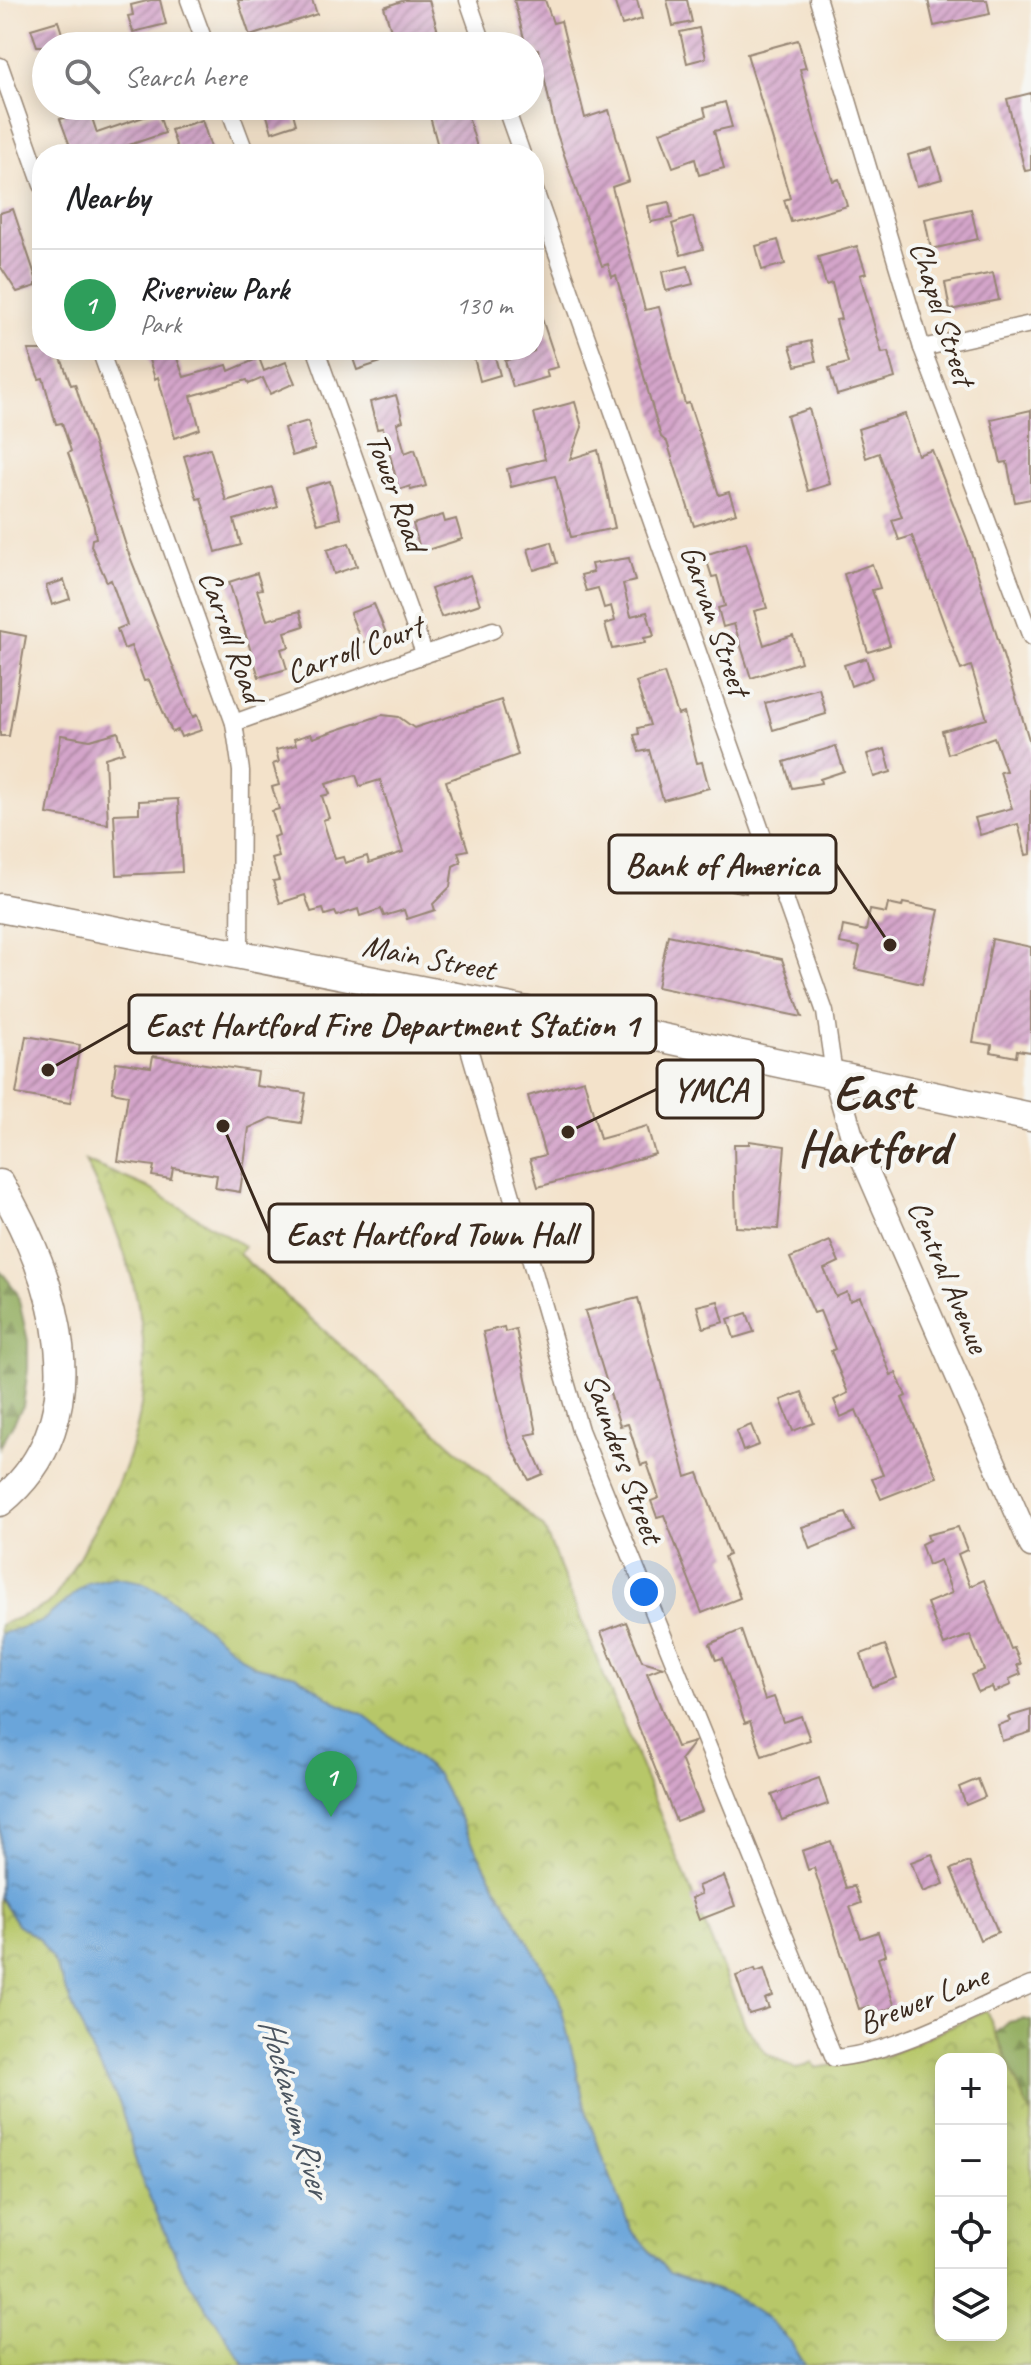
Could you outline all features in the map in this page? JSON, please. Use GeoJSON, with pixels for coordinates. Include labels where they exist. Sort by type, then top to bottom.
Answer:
{"type":"FeatureCollection","features":[{"type":"Feature","properties":{"kind":"highway","name":"Main Street"},"geometry":{"type":"LineString","coordinates":[[0,908],[834,1074],[1031,1117]]}},
{"type":"Feature","properties":{"kind":"highway"},"geometry":{"type":"LineString","coordinates":[[0,1184],[46,1283],[57,1323],[61,1364],[59,1403],[45,1446],[23,1480],[0,1502]]}},
{"type":"Feature","properties":{"kind":"street"},"geometry":{"type":"LineString","coordinates":[[189,0],[201,32]]}},
{"type":"Feature","properties":{"kind":"street"},"geometry":{"type":"LineString","coordinates":[[468,0],[479,32]]}},
{"type":"Feature","properties":{"kind":"street","name":"Chapel Street"},"geometry":{"type":"LineString","coordinates":[[818,0],[922,348],[1031,637]]}},
{"type":"Feature","properties":{"kind":"street"},"geometry":{"type":"LineString","coordinates":[[0,66],[32,157]]}},
{"type":"Feature","properties":{"kind":"street"},"geometry":{"type":"LineString","coordinates":[[233,120],[242,144]]}},
{"type":"Feature","properties":{"kind":"street"},"geometry":{"type":"LineString","coordinates":[[510,120],[518,144]]}},
{"type":"Feature","properties":{"kind":"street","name":"Garvan Street"},"geometry":{"type":"LineString","coordinates":[[544,216],[825,1012],[834,1074]]}},
{"type":"Feature","properties":{"kind":"street"},"geometry":{"type":"LineString","coordinates":[[922,348],[1031,324]]}},
{"type":"Feature","properties":{"kind":"street","name":"Carroll Road"},"geometry":{"type":"LineString","coordinates":[[104,360],[234,723],[241,771],[240,954]]}},
{"type":"Feature","properties":{"kind":"street","name":"Tower Road"},"geometry":{"type":"LineString","coordinates":[[320,360],[424,653]]}},
{"type":"Feature","properties":{"kind":"street","name":"Carroll Court"},"geometry":{"type":"LineString","coordinates":[[234,723],[493,630]]}},
{"type":"Feature","properties":{"kind":"street","name":"Saunders Street"},"geometry":{"type":"LineString","coordinates":[[454,997],[589,1454],[834,2058]]}},
{"type":"Feature","properties":{"kind":"street","name":"Central Avenue"},"geometry":{"type":"LineString","coordinates":[[834,1074],[851,1133],[1031,1546]]}},
{"type":"Feature","properties":{"kind":"street","name":"Brewer Lane"},"geometry":{"type":"LineString","coordinates":[[834,2058],[852,2057],[894,2043],[1031,1985]]}},
{"type":"Feature","properties":{"kind":"green space"},"geometry":{"type":"Polygon","coordinates":[[[85,1161],[147,1187],[244,1246],[239,1254],[544,1528],[745,2024],[766,2053],[796,2069],[813,2062],[816,2068],[886,2056],[986,2010],[1004,2053],[935,2053],[935,2341],[1007,2341],[1007,2059],[1031,2116],[1031,2365],[0,2365],[0,1625],[45,1606],[61,1589],[119,1481],[135,1435],[143,1390],[144,1345],[137,1300],[125,1255],[85,1161]]]}},
{"type":"Feature","properties":{"kind":"green space"},"geometry":{"type":"Polygon","coordinates":[[[0,1270],[17,1292],[28,1341],[28,1369],[23,1406],[0,1447],[0,1270]]]}},
{"type":"Feature","properties":{"kind":"green space"},"geometry":{"type":"Polygon","coordinates":[[[1031,2021],[1031,2131],[1007,2073],[1007,2053],[966,2053],[983,2045],[1009,2022],[1031,2021]]]}},
{"type":"Feature","properties":{"kind":"water","name":"Hockanum River"},"geometry":{"type":"Polygon","coordinates":[[[114,1577],[142,1582],[163,1593],[252,1665],[296,1675],[341,1705],[363,1714],[436,1773],[558,1994],[588,2118],[631,2230],[669,2273],[733,2296],[764,2316],[791,2342],[805,2365],[245,2365],[184,2274],[140,2176],[120,2104],[92,2052],[54,1962],[40,1940],[17,1924],[0,1897],[0,1634],[41,1622],[87,1583],[114,1577]]]}},
{"type":"Feature","properties":{"kind":"building"},"geometry":{"type":"Polygon","coordinates":[[[160,0],[166,24],[133,32],[128,16],[133,15],[131,5],[160,0]]]}},
{"type":"Feature","properties":{"kind":"building"},"geometry":{"type":"Polygon","coordinates":[[[238,0],[312,0],[317,14],[262,32],[249,32],[238,0]]]}},
{"type":"Feature","properties":{"kind":"building"},"geometry":{"type":"Polygon","coordinates":[[[405,0],[429,0],[438,32],[392,32],[384,7],[405,0]]]}},
{"type":"Feature","properties":{"kind":"building"},"geometry":{"type":"Polygon","coordinates":[[[514,0],[545,0],[553,23],[561,21],[585,118],[609,110],[629,181],[612,187],[645,310],[659,307],[685,404],[689,403],[719,495],[729,492],[736,513],[694,526],[667,442],[661,437],[616,275],[612,277],[608,264],[602,266],[555,128],[544,77],[544,32],[522,32],[514,0]]]}},
{"type":"Feature","properties":{"kind":"building"},"geometry":{"type":"Polygon","coordinates":[[[614,0],[637,0],[642,19],[622,25],[614,0]]]}},
{"type":"Feature","properties":{"kind":"building"},"geometry":{"type":"Polygon","coordinates":[[[667,0],[687,0],[692,22],[673,26],[667,0]]]}},
{"type":"Feature","properties":{"kind":"building"},"geometry":{"type":"Polygon","coordinates":[[[928,0],[987,0],[990,14],[934,26],[928,0]]]}},
{"type":"Feature","properties":{"kind":"building"},"geometry":{"type":"Polygon","coordinates":[[[58,21],[62,32],[32,32],[31,29],[58,21]]]}},
{"type":"Feature","properties":{"kind":"building"},"geometry":{"type":"Polygon","coordinates":[[[699,28],[706,58],[687,63],[680,32],[699,28]]]}},
{"type":"Feature","properties":{"kind":"building"},"geometry":{"type":"Polygon","coordinates":[[[798,40],[806,68],[800,69],[817,132],[833,181],[839,179],[847,206],[791,222],[784,200],[790,198],[747,54],[798,40]]]}},
{"type":"Feature","properties":{"kind":"building"},"geometry":{"type":"Polygon","coordinates":[[[1031,93],[1031,170],[1025,171],[1007,99],[1031,93]]]}},
{"type":"Feature","properties":{"kind":"building"},"geometry":{"type":"Polygon","coordinates":[[[725,102],[732,127],[714,131],[724,168],[699,175],[695,159],[673,167],[660,132],[706,116],[704,108],[725,102]]]}},
{"type":"Feature","properties":{"kind":"building"},"geometry":{"type":"Polygon","coordinates":[[[60,120],[93,120],[97,133],[135,120],[161,120],[165,133],[132,144],[69,144],[60,120]]]}},
{"type":"Feature","properties":{"kind":"building"},"geometry":{"type":"Polygon","coordinates":[[[202,120],[210,144],[176,144],[171,130],[202,120]]]}},
{"type":"Feature","properties":{"kind":"building"},"geometry":{"type":"Polygon","coordinates":[[[268,120],[295,120],[296,124],[272,132],[268,120]]]}},
{"type":"Feature","properties":{"kind":"building"},"geometry":{"type":"Polygon","coordinates":[[[431,120],[469,120],[476,144],[437,144],[431,120]]]}},
{"type":"Feature","properties":{"kind":"building"},"geometry":{"type":"Polygon","coordinates":[[[932,148],[942,179],[917,186],[908,155],[932,148]]]}},
{"type":"Feature","properties":{"kind":"building"},"geometry":{"type":"Polygon","coordinates":[[[669,202],[672,218],[651,222],[648,206],[669,202]]]}},
{"type":"Feature","properties":{"kind":"building"},"geometry":{"type":"Polygon","coordinates":[[[13,209],[32,266],[32,287],[17,292],[0,266],[0,213],[13,209]]]}},
{"type":"Feature","properties":{"kind":"building"},"geometry":{"type":"Polygon","coordinates":[[[971,209],[978,239],[931,249],[925,219],[971,209]]]}},
{"type":"Feature","properties":{"kind":"building"},"geometry":{"type":"Polygon","coordinates":[[[693,217],[703,249],[681,255],[672,224],[693,217]]]}},
{"type":"Feature","properties":{"kind":"building"},"geometry":{"type":"Polygon","coordinates":[[[778,240],[785,264],[762,270],[756,246],[778,240]]]}},
{"type":"Feature","properties":{"kind":"building"},"geometry":{"type":"Polygon","coordinates":[[[857,246],[866,273],[860,275],[882,353],[888,352],[895,378],[837,395],[829,368],[848,363],[836,320],[841,319],[832,283],[826,285],[818,257],[857,246]]]}},
{"type":"Feature","properties":{"kind":"building"},"geometry":{"type":"Polygon","coordinates":[[[688,266],[693,284],[666,291],[662,272],[688,266]]]}},
{"type":"Feature","properties":{"kind":"building"},"geometry":{"type":"Polygon","coordinates":[[[993,273],[999,300],[950,310],[945,283],[993,273]]]}},
{"type":"Feature","properties":{"kind":"building"},"geometry":{"type":"Polygon","coordinates":[[[544,325],[558,367],[546,370],[548,377],[513,387],[505,361],[544,360],[544,325]]]}},
{"type":"Feature","properties":{"kind":"building"},"geometry":{"type":"Polygon","coordinates":[[[811,341],[816,361],[796,366],[790,346],[811,341]]]}},
{"type":"Feature","properties":{"kind":"building"},"geometry":{"type":"Polygon","coordinates":[[[28,350],[32,350],[32,360],[62,360],[71,385],[75,384],[127,549],[193,717],[197,715],[202,730],[181,737],[178,730],[172,732],[149,680],[144,681],[131,646],[124,649],[117,629],[127,625],[111,580],[107,582],[91,546],[92,539],[96,538],[94,526],[68,453],[71,451],[62,423],[56,424],[43,378],[39,379],[28,350]]]}},
{"type":"Feature","properties":{"kind":"building"},"geometry":{"type":"Polygon","coordinates":[[[149,360],[178,360],[184,377],[227,365],[229,371],[260,360],[264,371],[286,362],[295,383],[270,394],[263,378],[249,384],[247,380],[191,396],[200,429],[175,438],[158,377],[155,379],[149,360]]]}},
{"type":"Feature","properties":{"kind":"building"},"geometry":{"type":"Polygon","coordinates":[[[354,360],[387,360],[357,370],[354,360]]]}},
{"type":"Feature","properties":{"kind":"building"},"geometry":{"type":"Polygon","coordinates":[[[475,360],[496,360],[500,375],[480,381],[475,360]]]}},
{"type":"Feature","properties":{"kind":"building"},"geometry":{"type":"Polygon","coordinates":[[[396,395],[403,421],[397,423],[405,453],[415,449],[426,486],[411,490],[410,486],[399,490],[383,428],[377,429],[370,402],[396,395]]]}},
{"type":"Feature","properties":{"kind":"building"},"geometry":{"type":"Polygon","coordinates":[[[575,402],[582,427],[570,459],[598,450],[615,528],[571,537],[555,476],[511,487],[507,469],[545,459],[534,413],[575,402]]]}},
{"type":"Feature","properties":{"kind":"building"},"geometry":{"type":"Polygon","coordinates":[[[809,409],[830,484],[808,491],[787,416],[809,409]]]}},
{"type":"Feature","properties":{"kind":"building"},"geometry":{"type":"Polygon","coordinates":[[[1031,410],[1031,499],[1015,502],[1007,462],[1001,463],[991,419],[1031,410]]]}},
{"type":"Feature","properties":{"kind":"building"},"geometry":{"type":"Polygon","coordinates":[[[905,414],[918,455],[932,450],[967,539],[1031,746],[1031,854],[1026,855],[1018,824],[980,835],[975,818],[1012,808],[1000,772],[1006,771],[994,737],[948,754],[942,731],[987,719],[971,666],[961,670],[912,536],[899,540],[892,520],[902,517],[879,453],[866,458],[858,429],[905,414]]]}},
{"type":"Feature","properties":{"kind":"building"},"geometry":{"type":"Polygon","coordinates":[[[308,421],[315,449],[292,456],[284,428],[308,421]]]}},
{"type":"Feature","properties":{"kind":"building"},"geometry":{"type":"Polygon","coordinates":[[[210,448],[226,501],[272,487],[278,507],[234,520],[241,545],[216,552],[201,498],[197,499],[184,456],[210,448]]]}},
{"type":"Feature","properties":{"kind":"building"},"geometry":{"type":"Polygon","coordinates":[[[330,481],[340,518],[318,524],[305,488],[330,481]]]}},
{"type":"Feature","properties":{"kind":"building"},"geometry":{"type":"Polygon","coordinates":[[[443,515],[445,522],[456,519],[462,539],[421,552],[413,524],[443,515]]]}},
{"type":"Feature","properties":{"kind":"building"},"geometry":{"type":"Polygon","coordinates":[[[551,542],[557,563],[534,570],[528,549],[551,542]]]}},
{"type":"Feature","properties":{"kind":"building"},"geometry":{"type":"Polygon","coordinates":[[[746,542],[767,608],[754,611],[764,645],[793,635],[801,662],[751,678],[734,624],[723,627],[718,608],[725,606],[717,576],[712,577],[705,555],[746,542]]]}},
{"type":"Feature","properties":{"kind":"building"},"geometry":{"type":"Polygon","coordinates":[[[349,543],[357,566],[334,574],[327,550],[349,543]]]}},
{"type":"Feature","properties":{"kind":"building"},"geometry":{"type":"Polygon","coordinates":[[[629,558],[635,581],[623,584],[631,616],[647,612],[654,636],[644,638],[645,643],[612,649],[605,624],[615,621],[611,606],[604,608],[598,588],[586,591],[581,575],[593,572],[591,564],[629,558]]]}},
{"type":"Feature","properties":{"kind":"building"},"geometry":{"type":"Polygon","coordinates":[[[872,564],[880,588],[872,590],[890,645],[868,652],[844,574],[872,564]]]}},
{"type":"Feature","properties":{"kind":"building"},"geometry":{"type":"Polygon","coordinates":[[[257,573],[262,589],[257,590],[267,620],[300,611],[304,626],[285,632],[289,647],[281,649],[287,669],[259,677],[229,582],[257,573]]]}},
{"type":"Feature","properties":{"kind":"building"},"geometry":{"type":"Polygon","coordinates":[[[470,575],[480,604],[441,617],[431,589],[470,575]]]}},
{"type":"Feature","properties":{"kind":"building"},"geometry":{"type":"Polygon","coordinates":[[[64,580],[70,599],[52,605],[46,586],[64,580]]]}},
{"type":"Feature","properties":{"kind":"building"},"geometry":{"type":"Polygon","coordinates":[[[374,604],[386,633],[362,643],[350,613],[374,604]]]}},
{"type":"Feature","properties":{"kind":"building"},"geometry":{"type":"Polygon","coordinates":[[[0,631],[26,636],[9,736],[0,736],[0,631]]]}},
{"type":"Feature","properties":{"kind":"building"},"geometry":{"type":"Polygon","coordinates":[[[866,658],[872,678],[851,686],[844,665],[866,658]]]}},
{"type":"Feature","properties":{"kind":"building"},"geometry":{"type":"Polygon","coordinates":[[[664,673],[678,715],[684,713],[697,763],[702,762],[709,788],[663,800],[649,750],[639,752],[634,735],[639,734],[638,728],[650,725],[636,682],[664,673]]]}},
{"type":"Feature","properties":{"kind":"building"},"geometry":{"type":"Polygon","coordinates":[[[819,688],[826,714],[773,730],[765,703],[819,688]]]}},
{"type":"Feature","properties":{"kind":"building"},"geometry":{"type":"Polygon","coordinates":[[[501,700],[518,755],[446,781],[468,850],[458,852],[461,862],[453,866],[450,887],[433,904],[435,910],[407,919],[404,910],[384,916],[381,909],[360,916],[358,909],[337,916],[335,912],[325,915],[323,909],[311,912],[305,895],[280,903],[273,881],[279,880],[272,859],[279,857],[273,837],[279,835],[272,811],[279,809],[272,787],[279,785],[273,764],[279,762],[276,750],[296,745],[294,739],[311,734],[313,738],[382,715],[399,717],[414,728],[501,700]],[[356,775],[326,784],[330,794],[322,796],[329,818],[323,820],[335,859],[343,857],[345,863],[367,856],[369,863],[403,852],[380,780],[360,786],[356,775]]]}},
{"type":"Feature","properties":{"kind":"building"},"geometry":{"type":"Polygon","coordinates":[[[118,732],[124,752],[105,758],[108,824],[47,814],[61,735],[90,740],[118,732]]]}},
{"type":"Feature","properties":{"kind":"building"},"geometry":{"type":"Polygon","coordinates":[[[836,746],[844,771],[820,779],[821,783],[792,788],[784,762],[836,746]]]}},
{"type":"Feature","properties":{"kind":"building"},"geometry":{"type":"Polygon","coordinates":[[[885,749],[891,772],[874,777],[867,754],[885,749]]]}},
{"type":"Feature","properties":{"kind":"building"},"geometry":{"type":"Polygon","coordinates":[[[178,799],[182,872],[117,875],[114,814],[139,813],[139,801],[178,799]]]}},
{"type":"Feature","properties":{"kind":"building"},"geometry":{"type":"Polygon","coordinates":[[[685,836],[752,853],[763,889],[747,886],[746,893],[676,879],[685,836]]]}},
{"type":"Feature","properties":{"kind":"building"},"geometry":{"type":"Polygon","coordinates":[[[903,903],[939,910],[922,984],[855,969],[860,947],[840,943],[843,926],[866,931],[870,910],[886,913],[888,904],[902,907],[903,903]]]}},
{"type":"Feature","properties":{"kind":"building"},"geometry":{"type":"Polygon","coordinates":[[[668,935],[782,959],[802,1017],[657,987],[668,935]]]}},
{"type":"Feature","properties":{"kind":"building"},"geometry":{"type":"Polygon","coordinates":[[[992,939],[1031,947],[1031,1052],[1017,1050],[1016,1057],[991,1052],[992,1045],[973,1042],[992,939]]]}},
{"type":"Feature","properties":{"kind":"building"},"geometry":{"type":"Polygon","coordinates":[[[26,1036],[80,1045],[70,1103],[16,1094],[26,1036]]]}},
{"type":"Feature","properties":{"kind":"building"},"geometry":{"type":"Polygon","coordinates":[[[153,1056],[258,1072],[256,1086],[306,1093],[301,1123],[271,1118],[249,1128],[240,1192],[215,1188],[217,1175],[173,1168],[171,1179],[152,1176],[154,1166],[118,1161],[128,1095],[112,1092],[116,1062],[151,1067],[153,1056]]]}},
{"type":"Feature","properties":{"kind":"building"},"geometry":{"type":"Polygon","coordinates":[[[584,1080],[600,1139],[647,1126],[655,1154],[538,1187],[530,1159],[545,1155],[528,1096],[584,1080]]]}},
{"type":"Feature","properties":{"kind":"building"},"geometry":{"type":"Polygon","coordinates":[[[749,1141],[785,1146],[778,1229],[736,1227],[734,1144],[749,1144],[749,1141]]]}},
{"type":"Feature","properties":{"kind":"building"},"geometry":{"type":"Polygon","coordinates":[[[830,1241],[839,1262],[824,1269],[836,1297],[847,1292],[850,1301],[860,1297],[891,1375],[896,1373],[906,1396],[902,1398],[937,1477],[881,1499],[872,1479],[883,1475],[856,1410],[841,1417],[834,1400],[848,1393],[831,1351],[835,1349],[820,1311],[814,1313],[790,1258],[830,1241]]]}},
{"type":"Feature","properties":{"kind":"building"},"geometry":{"type":"Polygon","coordinates":[[[638,1298],[686,1477],[698,1473],[729,1555],[724,1557],[740,1598],[702,1613],[664,1515],[657,1517],[651,1501],[659,1498],[647,1463],[641,1465],[628,1424],[620,1426],[585,1311],[638,1298]]]}},
{"type":"Feature","properties":{"kind":"building"},"geometry":{"type":"Polygon","coordinates":[[[718,1301],[724,1322],[703,1328],[697,1306],[718,1301]]]}},
{"type":"Feature","properties":{"kind":"building"},"geometry":{"type":"Polygon","coordinates":[[[747,1313],[754,1332],[734,1338],[728,1319],[747,1313]]]}},
{"type":"Feature","properties":{"kind":"building"},"geometry":{"type":"Polygon","coordinates":[[[504,1327],[505,1332],[516,1329],[537,1433],[526,1435],[543,1474],[529,1480],[508,1440],[483,1332],[504,1327]]]}},
{"type":"Feature","properties":{"kind":"building"},"geometry":{"type":"Polygon","coordinates":[[[802,1392],[814,1423],[793,1431],[781,1400],[802,1392]]]}},
{"type":"Feature","properties":{"kind":"building"},"geometry":{"type":"Polygon","coordinates":[[[751,1425],[759,1445],[743,1451],[736,1431],[751,1425]]]}},
{"type":"Feature","properties":{"kind":"building"},"geometry":{"type":"Polygon","coordinates":[[[846,1513],[854,1531],[810,1549],[802,1527],[846,1513]]]}},
{"type":"Feature","properties":{"kind":"building"},"geometry":{"type":"Polygon","coordinates":[[[958,1527],[967,1550],[958,1554],[970,1586],[984,1580],[1011,1649],[1014,1648],[1021,1664],[1017,1665],[1021,1674],[1009,1679],[1011,1685],[994,1692],[992,1687],[978,1692],[971,1675],[984,1670],[970,1635],[944,1645],[927,1603],[952,1593],[940,1560],[928,1565],[921,1544],[929,1540],[927,1535],[958,1527]]]}},
{"type":"Feature","properties":{"kind":"building"},"geometry":{"type":"Polygon","coordinates":[[[626,1622],[642,1661],[663,1667],[647,1673],[677,1747],[694,1742],[681,1759],[702,1811],[676,1821],[601,1632],[626,1622]]]}},
{"type":"Feature","properties":{"kind":"building"},"geometry":{"type":"Polygon","coordinates":[[[741,1630],[765,1700],[774,1697],[783,1722],[801,1716],[810,1740],[762,1756],[750,1721],[745,1723],[722,1658],[716,1660],[710,1644],[741,1630]]]}},
{"type":"Feature","properties":{"kind":"building"},"geometry":{"type":"Polygon","coordinates":[[[885,1645],[897,1678],[872,1687],[861,1654],[885,1645]]]}},
{"type":"Feature","properties":{"kind":"building"},"geometry":{"type":"Polygon","coordinates":[[[1031,1710],[1031,1732],[1002,1741],[998,1725],[1010,1721],[1008,1717],[1031,1710]]]}},
{"type":"Feature","properties":{"kind":"building"},"geometry":{"type":"Polygon","coordinates":[[[819,1778],[828,1804],[782,1820],[772,1795],[819,1778]]]}},
{"type":"Feature","properties":{"kind":"building"},"geometry":{"type":"Polygon","coordinates":[[[978,1779],[985,1797],[966,1805],[959,1787],[978,1779]]]}},
{"type":"Feature","properties":{"kind":"building"},"geometry":{"type":"Polygon","coordinates":[[[831,1841],[846,1888],[854,1886],[861,1903],[850,1907],[861,1938],[878,1932],[886,1955],[878,1958],[895,2007],[873,2014],[870,2006],[859,2009],[814,1868],[808,1870],[802,1851],[831,1841]]]}},
{"type":"Feature","properties":{"kind":"building"},"geometry":{"type":"Polygon","coordinates":[[[932,1854],[944,1884],[923,1892],[911,1862],[932,1854]]]}},
{"type":"Feature","properties":{"kind":"building"},"geometry":{"type":"Polygon","coordinates":[[[969,1862],[998,1932],[980,1940],[951,1869],[969,1862]]]}},
{"type":"Feature","properties":{"kind":"building"},"geometry":{"type":"Polygon","coordinates":[[[724,1876],[735,1906],[699,1920],[691,1898],[701,1894],[698,1886],[724,1876]]]}},
{"type":"Feature","properties":{"kind":"building"},"geometry":{"type":"Polygon","coordinates":[[[755,1969],[756,1972],[764,1969],[773,1996],[765,1999],[769,2008],[749,2014],[736,1976],[755,1969]]]}},
{"type":"Feature","properties":{"kind":"place","name":"Bank of America"},"geometry":{"type":"Point","coordinates":[890,945]}},
{"type":"Feature","properties":{"kind":"place","name":"East Hartford Fire Department Station 1"},"geometry":{"type":"Point","coordinates":[48,1070]}},
{"type":"Feature","properties":{"kind":"place","name":"East Hartford Town Hall"},"geometry":{"type":"Point","coordinates":[223,1126]}},
{"type":"Feature","properties":{"kind":"place","name":"YMCA"},"geometry":{"type":"Point","coordinates":[568,1132]}},
{"type":"Feature","properties":{"kind":"place","name":"Riverview Park"},"geometry":{"type":"Point","coordinates":[331,1817]}},
{"type":"Feature","properties":{"kind":"district","name":"East Hartford"},"geometry":{"type":"Point","coordinates":[873,1120]}}]}
